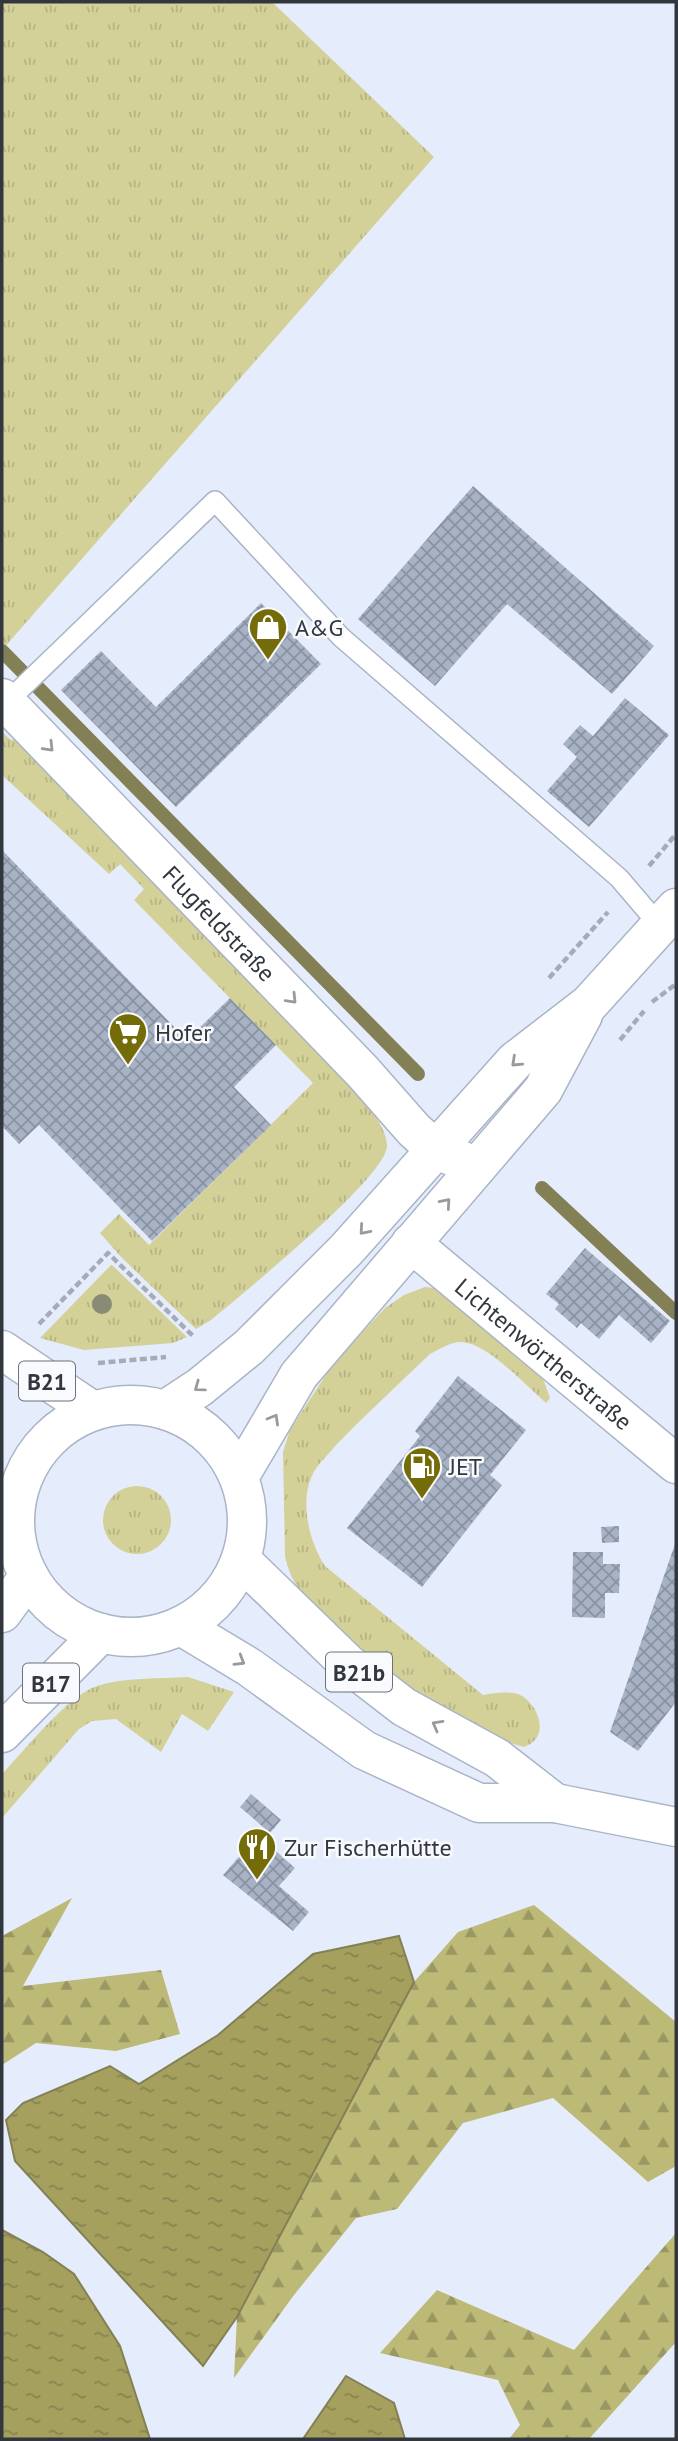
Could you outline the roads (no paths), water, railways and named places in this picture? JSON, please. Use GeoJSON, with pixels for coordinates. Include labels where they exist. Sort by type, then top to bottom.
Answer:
{"type":"FeatureCollection","features":[{"type":"Feature","properties":{"kind":"street","name":"Flugfeldstraße"},"geometry":{"type":"LineString","coordinates":[[17,691],[414,1130],[435,1149]]}},
{"type":"Feature","properties":{"kind":"street"},"geometry":{"type":"LineString","coordinates":[[165,1410],[200,1387],[249,1347],[346,1250],[515,1061],[589,1004],[668,917]]}},
{"type":"Feature","properties":{"kind":"street"},"geometry":{"type":"LineString","coordinates":[[239,1478],[299,1375],[543,1090],[589,1004]]}},
{"type":"Feature","properties":{"kind":"street"},"geometry":{"type":"LineString","coordinates":[[435,1149],[477,1167]]}},
{"type":"Feature","properties":{"kind":"street","name":"Lichtenwörtherstraße"},"geometry":{"type":"LineString","coordinates":[[411,1242],[676,1464]]}},
{"type":"Feature","properties":{"kind":"street","name":"B21"},"geometry":{"type":"LineString","coordinates":[[2,1350],[93,1410]]}},
{"type":"Feature","properties":{"kind":"street","name":"B17"},"geometry":{"type":"LineString","coordinates":[[125,1404],[165,1410],[196,1425],[222,1448],[239,1478],[248,1516],[241,1560],[227,1587],[208,1609],[181,1626],[140,1637],[101,1633],[72,1621],[49,1603],[29,1576],[16,1543],[12,1464],[41,1447],[65,1424],[93,1410],[125,1404]]}},
{"type":"Feature","properties":{"kind":"street","name":"B21b"},"geometry":{"type":"LineString","coordinates":[[241,1560],[347,1663],[404,1707],[497,1758],[555,1803]]}},
{"type":"Feature","properties":{"kind":"street"},"geometry":{"type":"LineString","coordinates":[[2,1613],[29,1576]]}},
{"type":"Feature","properties":{"kind":"street","name":"B21b"},"geometry":{"type":"LineString","coordinates":[[181,1626],[249,1667],[364,1750],[479,1803],[555,1803],[676,1827]]}},
{"type":"Feature","properties":{"kind":"street","name":"B17"},"geometry":{"type":"LineString","coordinates":[[2,1733],[101,1633]]}},
{"type":"Feature","properties":{"kind":"lane"},"geometry":{"type":"LineString","coordinates":[[17,691],[215,501],[341,637],[619,878],[668,917]]}},
{"type":"Feature","properties":{"kind":"water"},"geometry":{"type":"Polygon","coordinates":[[[399,1936],[414,1982],[237,2317],[203,2366],[15,2161],[6,2120],[23,2103],[110,2066],[139,2084],[218,2035],[313,1954],[399,1936]]]}},
{"type":"Feature","properties":{"kind":"water"},"geometry":{"type":"Polygon","coordinates":[[[2,2230],[43,2252],[74,2274],[120,2346],[150,2439],[2,2439],[2,2230]]]}},
{"type":"Feature","properties":{"kind":"water"},"geometry":{"type":"Polygon","coordinates":[[[346,2376],[394,2403],[405,2439],[303,2439],[346,2376]]]}},
{"type":"Feature","properties":{"kind":"waterway"},"geometry":{"type":"LineString","coordinates":[[2,651],[418,1074]]}},
{"type":"Feature","properties":{"kind":"waterway"},"geometry":{"type":"LineString","coordinates":[[542,1188],[676,1313]]}},
{"type":"Feature","properties":{"kind":"place","name":"A&G"},"geometry":{"type":"Point","coordinates":[268,661]}},
{"type":"Feature","properties":{"kind":"place","name":"Hofer"},"geometry":{"type":"Point","coordinates":[128,1066]}},
{"type":"Feature","properties":{"kind":"place","name":"JET"},"geometry":{"type":"Point","coordinates":[422,1500]}},
{"type":"Feature","properties":{"kind":"place","name":"Zur Fischerhütte"},"geometry":{"type":"Point","coordinates":[257,1881]}}]}
